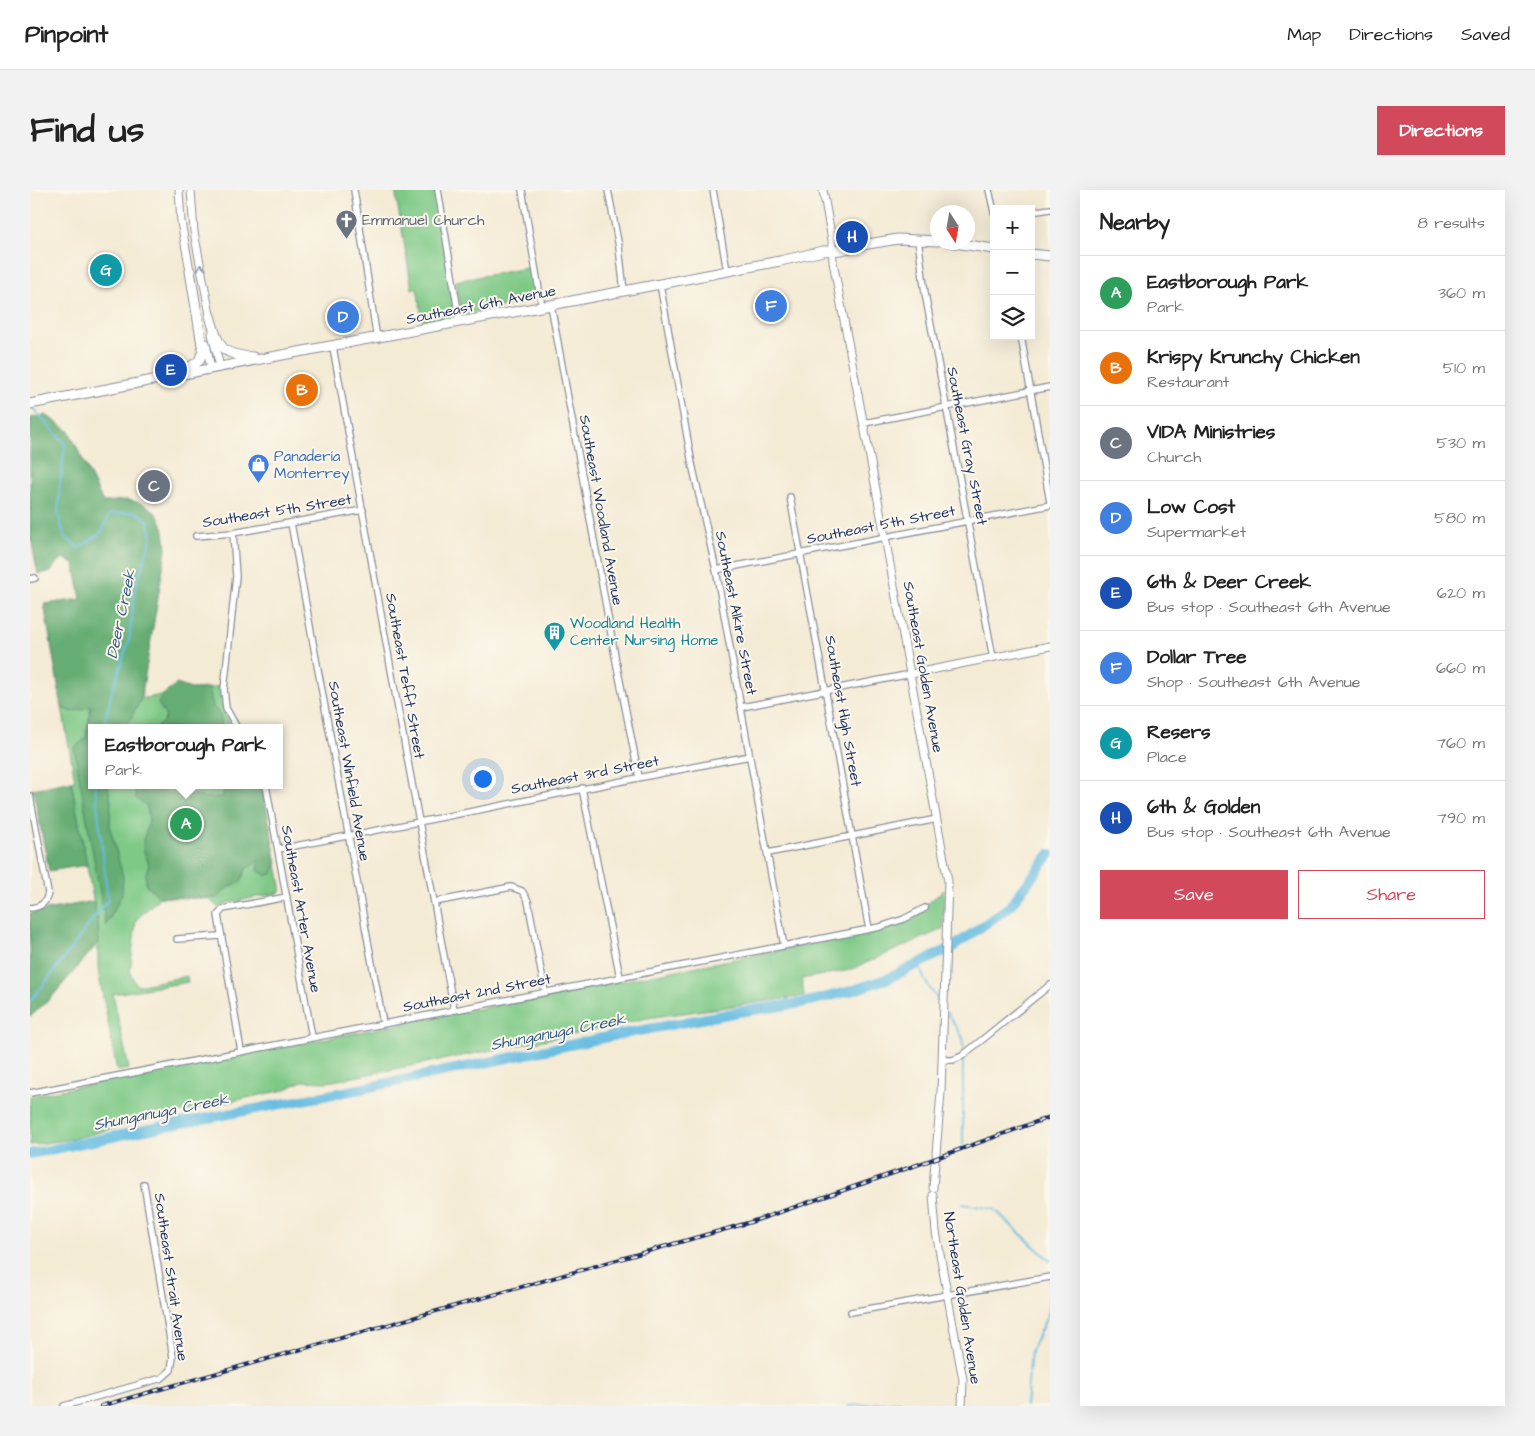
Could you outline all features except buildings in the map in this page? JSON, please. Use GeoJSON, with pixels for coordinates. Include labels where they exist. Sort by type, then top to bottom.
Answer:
{"type":"FeatureCollection","features":[{"type":"Feature","properties":{"kind":"main road","name":"Southeast 6th Avenue"},"geometry":{"type":"LineString","coordinates":[[30,404],[266,358],[460,323],[727,271],[794,256],[841,250],[898,239],[930,240]]}},
{"type":"Feature","properties":{"kind":"main road"},"geometry":{"type":"LineString","coordinates":[[975,246],[990,248]]}},
{"type":"Feature","properties":{"kind":"main road"},"geometry":{"type":"LineString","coordinates":[[1035,254],[1050,256]]}},
{"type":"Feature","properties":{"kind":"main road"},"geometry":{"type":"LineString","coordinates":[[175,376],[196,364],[203,351],[190,271]]}},
{"type":"Feature","properties":{"kind":"main road"},"geometry":{"type":"LineString","coordinates":[[210,316],[219,343],[226,351],[235,356],[266,358]]}},
{"type":"Feature","properties":{"kind":"street"},"geometry":{"type":"LineString","coordinates":[[179,190],[180,222],[190,271],[215,368]]}},
{"type":"Feature","properties":{"kind":"street"},"geometry":{"type":"LineString","coordinates":[[191,190],[194,232],[210,316],[215,368]]}},
{"type":"Feature","properties":{"kind":"street"},"geometry":{"type":"LineString","coordinates":[[354,190],[377,339]]}},
{"type":"Feature","properties":{"kind":"street"},"geometry":{"type":"LineString","coordinates":[[438,190],[460,323]]}},
{"type":"Feature","properties":{"kind":"street"},"geometry":{"type":"LineString","coordinates":[[522,190],[542,307]]}},
{"type":"Feature","properties":{"kind":"street"},"geometry":{"type":"LineString","coordinates":[[608,190],[619,247],[624,291]]}},
{"type":"Feature","properties":{"kind":"street"},"geometry":{"type":"LineString","coordinates":[[713,190],[727,271]]}},
{"type":"Feature","properties":{"kind":"street","name":"Southeast Golden Avenue"},"geometry":{"type":"LineString","coordinates":[[823,190],[832,240],[832,262],[864,423],[948,881],[945,992],[936,1154]]}},
{"type":"Feature","properties":{"kind":"street"},"geometry":{"type":"LineString","coordinates":[[989,190],[992,205]]}},
{"type":"Feature","properties":{"kind":"street"},"geometry":{"type":"LineString","coordinates":[[1035,211],[1050,209]]}},
{"type":"Feature","properties":{"kind":"street","name":"Southeast Gray Street"},"geometry":{"type":"LineString","coordinates":[[918,239],[946,406],[993,658]]}},
{"type":"Feature","properties":{"kind":"street","name":"Southeast Alkire Street"},"geometry":{"type":"LineString","coordinates":[[660,284],[692,464],[716,570],[742,707],[784,946]]}},
{"type":"Feature","properties":{"kind":"street","name":"Southeast Woodland Avenue"},"geometry":{"type":"LineString","coordinates":[[551,305],[639,777]]}},
{"type":"Feature","properties":{"kind":"street"},"geometry":{"type":"LineString","coordinates":[[1022,340],[1050,504]]}},
{"type":"Feature","properties":{"kind":"street","name":"Southeast Tefft Street"},"geometry":{"type":"LineString","coordinates":[[334,347],[454,1010]]}},
{"type":"Feature","properties":{"kind":"street"},"geometry":{"type":"LineString","coordinates":[[864,423],[1050,387]]}},
{"type":"Feature","properties":{"kind":"street","name":"Southeast High Street"},"geometry":{"type":"LineString","coordinates":[[790,498],[870,929]]}},
{"type":"Feature","properties":{"kind":"street","name":"Southeast 5th Street"},"geometry":{"type":"LineString","coordinates":[[716,570],[1050,504]]}},
{"type":"Feature","properties":{"kind":"street","name":"Southeast 5th Street"},"geometry":{"type":"LineString","coordinates":[[196,536],[233,533],[363,510]]}},
{"type":"Feature","properties":{"kind":"street","name":"Southeast Winfield Avenue"},"geometry":{"type":"LineString","coordinates":[[291,523],[384,1023]]}},
{"type":"Feature","properties":{"kind":"street"},"geometry":{"type":"LineString","coordinates":[[233,533],[236,576],[224,690],[226,708],[236,724]]}},
{"type":"Feature","properties":{"kind":"street"},"geometry":{"type":"LineString","coordinates":[[742,707],[1050,646]]}},
{"type":"Feature","properties":{"kind":"street","name":"Southeast 3rd Street"},"geometry":{"type":"LineString","coordinates":[[278,849],[420,823],[582,788],[750,756]]}},
{"type":"Feature","properties":{"kind":"street"},"geometry":{"type":"LineString","coordinates":[[582,788],[620,977]]}},
{"type":"Feature","properties":{"kind":"street","name":"Southeast Arter Avenue"},"geometry":{"type":"LineString","coordinates":[[267,789],[312,1037]]}},
{"type":"Feature","properties":{"kind":"street"},"geometry":{"type":"LineString","coordinates":[[30,796],[48,890],[48,898],[40,906],[30,908]]}},
{"type":"Feature","properties":{"kind":"street"},"geometry":{"type":"LineString","coordinates":[[768,853],[937,819]]}},
{"type":"Feature","properties":{"kind":"street"},"geometry":{"type":"LineString","coordinates":[[435,902],[511,887],[522,891],[528,901],[545,992]]}},
{"type":"Feature","properties":{"kind":"street"},"geometry":{"type":"LineString","coordinates":[[241,1050],[217,919],[218,912],[223,908],[286,897]]}},
{"type":"Feature","properties":{"kind":"street","name":"Southeast 2nd Street"},"geometry":{"type":"LineString","coordinates":[[30,1093],[241,1050],[870,929],[904,919],[925,908]]}},
{"type":"Feature","properties":{"kind":"street"},"geometry":{"type":"LineString","coordinates":[[176,939],[220,936]]}},
{"type":"Feature","properties":{"kind":"street"},"geometry":{"type":"LineString","coordinates":[[942,1060],[953,1060],[962,1056],[1049,987]]}},
{"type":"Feature","properties":{"kind":"street","name":"Northeast Golden Avenue"},"geometry":{"type":"LineString","coordinates":[[935,1162],[933,1192],[935,1225],[963,1380],[962,1406]]}},
{"type":"Feature","properties":{"kind":"street","name":"Southeast Strait Avenue"},"geometry":{"type":"LineString","coordinates":[[64,1406],[162,1378],[172,1368],[173,1357],[144,1184]]}},
{"type":"Feature","properties":{"kind":"street"},"geometry":{"type":"LineString","coordinates":[[851,1312],[1050,1277]]}},
{"type":"Feature","properties":{"kind":"green space"},"geometry":{"type":"Polygon","coordinates":[[[395,190],[436,190],[454,311],[450,317],[423,323],[417,288],[412,289],[395,190]]]}},
{"type":"Feature","properties":{"kind":"green space"},"geometry":{"type":"Polygon","coordinates":[[[532,267],[536,293],[533,300],[467,314],[461,310],[456,281],[532,267]]]}},
{"type":"Feature","properties":{"kind":"green space"},"geometry":{"type":"Polygon","coordinates":[[[46,415],[69,431],[103,502],[127,500],[138,502],[153,510],[158,516],[164,531],[166,550],[141,699],[128,724],[88,724],[91,706],[72,712],[62,708],[44,604],[81,599],[74,564],[63,558],[55,565],[51,572],[38,574],[30,534],[30,418],[46,415]]]}},
{"type":"Feature","properties":{"kind":"green space"},"geometry":{"type":"Polygon","coordinates":[[[177,684],[191,689],[209,688],[213,707],[219,713],[221,724],[161,724],[166,717],[158,703],[163,695],[177,684]]]}},
{"type":"Feature","properties":{"kind":"green space"},"geometry":{"type":"Polygon","coordinates":[[[221,686],[225,713],[231,724],[109,724],[113,703],[221,686]]]}},
{"type":"Feature","properties":{"kind":"green space"},"geometry":{"type":"Polygon","coordinates":[[[91,705],[86,738],[88,789],[91,789],[106,924],[98,789],[263,789],[281,886],[281,891],[278,893],[227,903],[218,908],[209,899],[160,897],[136,920],[130,973],[137,986],[187,976],[188,982],[113,994],[129,1069],[117,1071],[98,970],[98,925],[71,781],[75,780],[62,708],[72,712],[91,705]]]}},
{"type":"Feature","properties":{"kind":"green space"},"geometry":{"type":"Polygon","coordinates":[[[88,725],[88,789],[109,789],[111,802],[110,827],[123,877],[122,894],[106,926],[74,748],[86,738],[88,725]]]}},
{"type":"Feature","properties":{"kind":"green space"},"geometry":{"type":"Polygon","coordinates":[[[71,781],[87,865],[49,871],[33,789],[71,781]]]}},
{"type":"Feature","properties":{"kind":"green space"},"geometry":{"type":"Polygon","coordinates":[[[135,789],[181,789],[204,798],[223,797],[224,789],[263,789],[277,864],[272,874],[266,876],[258,870],[259,861],[246,869],[241,882],[227,888],[218,898],[160,897],[146,885],[146,873],[149,864],[144,852],[143,840],[149,822],[147,806],[136,798],[135,789]]]}},
{"type":"Feature","properties":{"kind":"green space"},"geometry":{"type":"Polygon","coordinates":[[[944,890],[943,929],[850,970],[802,979],[804,996],[648,1018],[328,1082],[302,1081],[284,1090],[153,1118],[73,1139],[30,1145],[30,1096],[868,933],[907,921],[928,908],[926,905],[944,890]]]}},
{"type":"Feature","properties":{"kind":"green space"},"geometry":{"type":"Polygon","coordinates":[[[94,901],[99,942],[51,998],[30,1017],[30,913],[94,901]]]}},
{"type":"Feature","properties":{"kind":"waterway","name":"Deer Creek"},"geometry":{"type":"LineString","coordinates":[[32,407],[65,444],[58,512],[64,536],[79,548],[101,533],[110,514],[136,512],[148,520],[152,536],[135,589],[129,640],[111,695],[104,724]]}},
{"type":"Feature","properties":{"kind":"waterway","name":"Deer Creek"},"geometry":{"type":"LineString","coordinates":[[30,1001],[108,900],[95,789]]}},
{"type":"Feature","properties":{"kind":"waterway","name":"Shunganuga Creek"},"geometry":{"type":"LineString","coordinates":[[30,1154],[360,1089],[617,1035],[738,1012],[802,1003],[851,991],[889,978],[953,947],[1009,907],[1050,854]]}},
{"type":"Feature","properties":{"kind":"waterway"},"geometry":{"type":"LineString","coordinates":[[919,963],[924,979],[941,1005]]}},
{"type":"Feature","properties":{"kind":"waterway"},"geometry":{"type":"LineString","coordinates":[[947,1013],[963,1038],[963,1053]]}},
{"type":"Feature","properties":{"kind":"waterway"},"geometry":{"type":"LineString","coordinates":[[963,1058],[963,1145]]}},
{"type":"Feature","properties":{"kind":"waterway"},"geometry":{"type":"LineString","coordinates":[[963,1204],[994,1209],[1050,1261]]}},
{"type":"Feature","properties":{"kind":"waterway"},"geometry":{"type":"LineString","coordinates":[[1026,1406],[1031,1351],[1048,1314],[1050,1279]]}},
{"type":"Feature","properties":{"kind":"waterway"},"geometry":{"type":"LineString","coordinates":[[848,1406],[900,1402],[902,1406]]}},
{"type":"Feature","properties":{"kind":"railway"},"geometry":{"type":"LineString","coordinates":[[101,1406],[751,1222],[1050,1117]]}},
{"type":"Feature","properties":{"kind":"place","name":"6th & Golden"},"geometry":{"type":"Point","coordinates":[852,237]}},
{"type":"Feature","properties":{"kind":"place","name":"Emmanuel Church"},"geometry":{"type":"Point","coordinates":[346,239]}},
{"type":"Feature","properties":{"kind":"place","name":"Resers"},"geometry":{"type":"Point","coordinates":[106,270]}},
{"type":"Feature","properties":{"kind":"place","name":"Dollar Tree"},"geometry":{"type":"Point","coordinates":[771,306]}},
{"type":"Feature","properties":{"kind":"place","name":"Low Cost"},"geometry":{"type":"Point","coordinates":[343,317]}},
{"type":"Feature","properties":{"kind":"place","name":"6th & Deer Creek"},"geometry":{"type":"Point","coordinates":[171,370]}},
{"type":"Feature","properties":{"kind":"place","name":"Krispy Krunchy Chicken"},"geometry":{"type":"Point","coordinates":[302,390]}},
{"type":"Feature","properties":{"kind":"place","name":"Panadería Monterrey"},"geometry":{"type":"Point","coordinates":[258,484]}},
{"type":"Feature","properties":{"kind":"place","name":"VIDA Ministries"},"geometry":{"type":"Point","coordinates":[154,486]}},
{"type":"Feature","properties":{"kind":"place","name":"Woodland Health Center Nursing Home"},"geometry":{"type":"Point","coordinates":[554,651]}},
{"type":"Feature","properties":{"kind":"place","name":"Eastborough Park"},"geometry":{"type":"Point","coordinates":[186,824]}}]}
